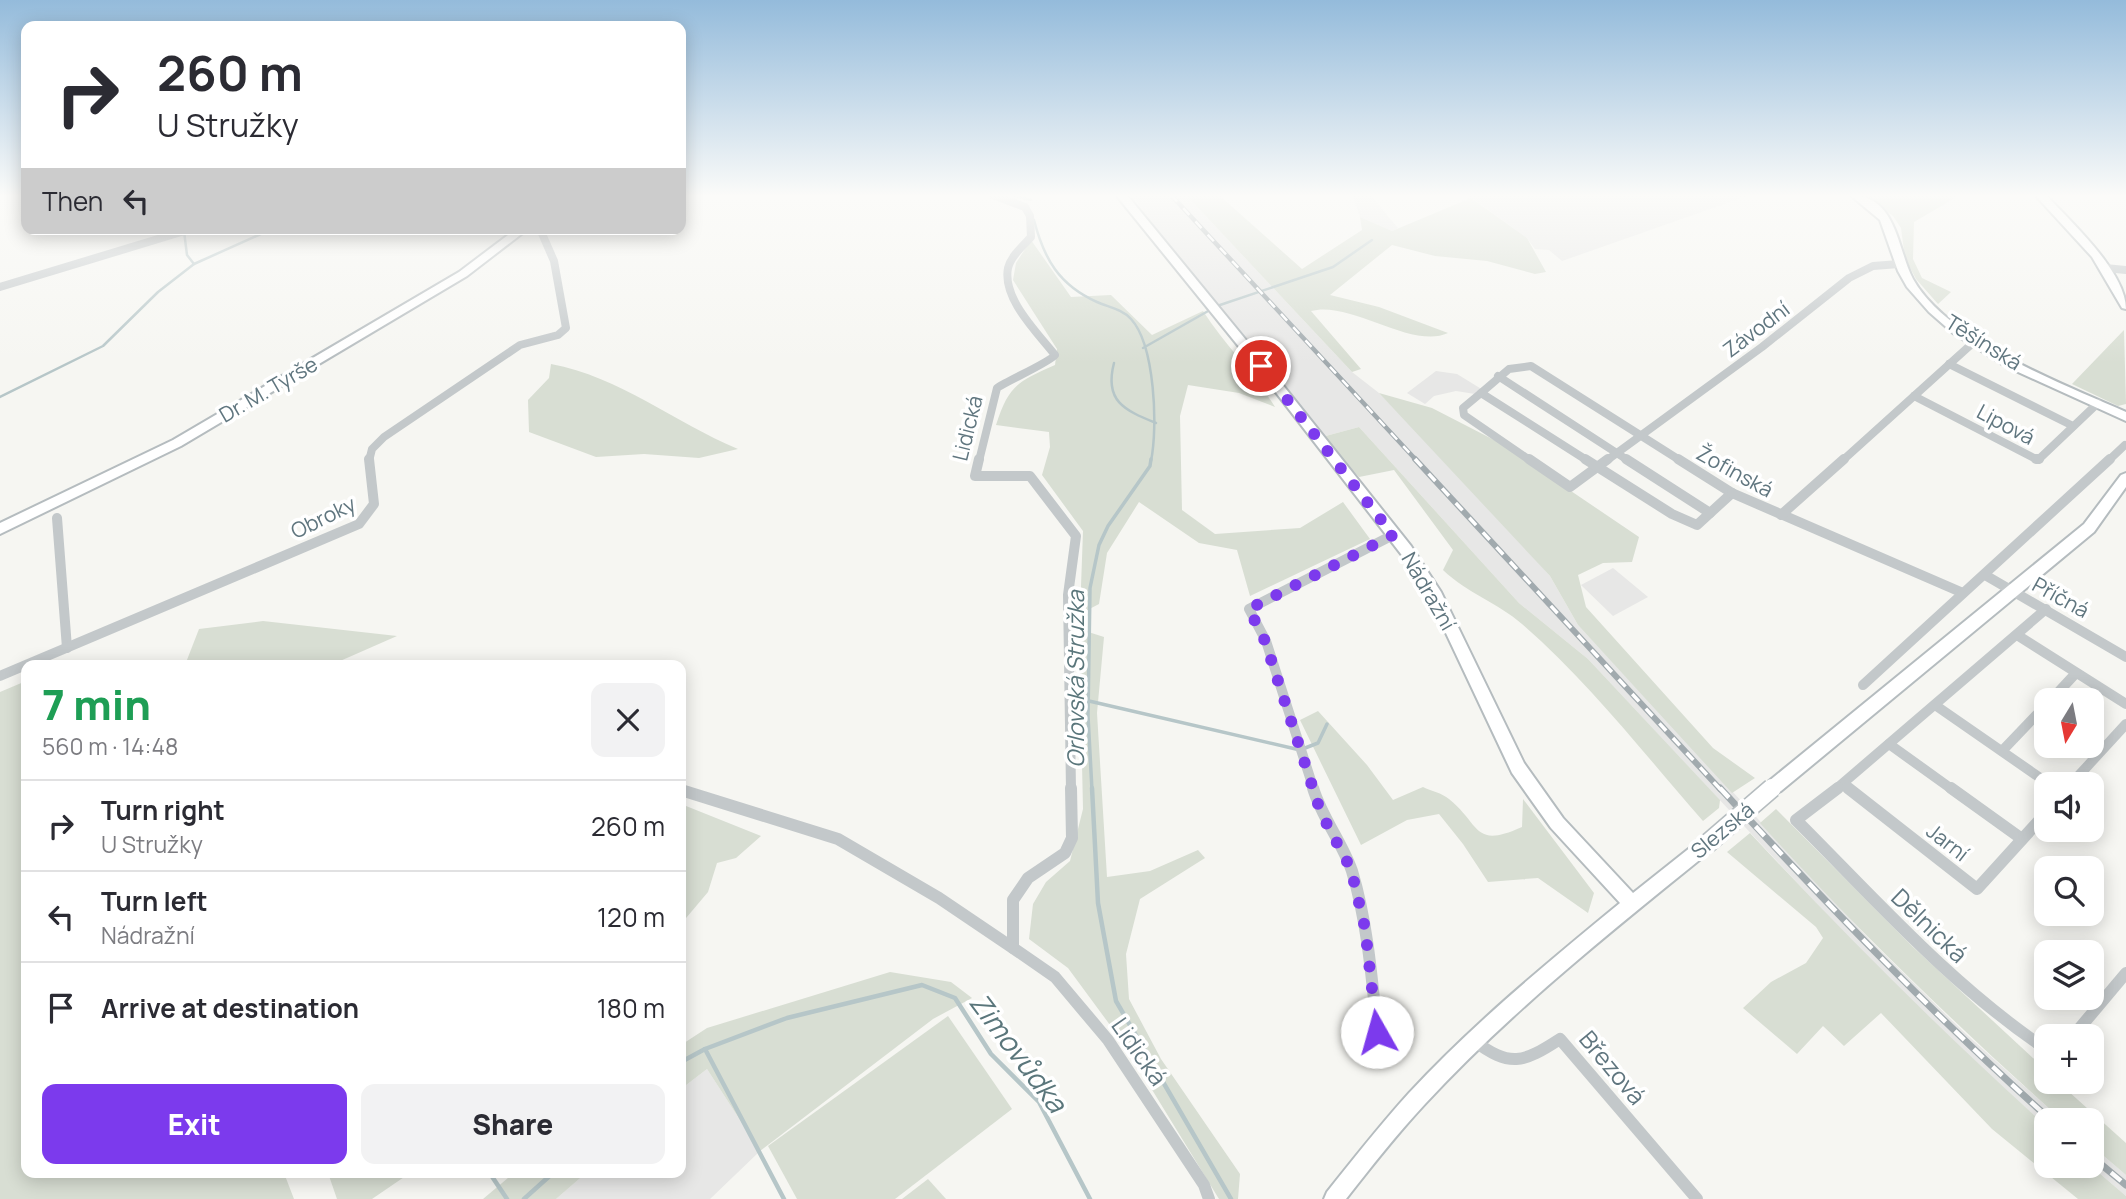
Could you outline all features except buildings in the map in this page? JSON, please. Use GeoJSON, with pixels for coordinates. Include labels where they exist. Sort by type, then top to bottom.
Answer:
{"type":"FeatureCollection","features":[{"type":"Feature","properties":{"kind":"street"},"geometry":{"type":"LineString","coordinates":[[0,287],[110,251]]}},
{"type":"Feature","properties":{"kind":"street","name":"Dr. M. Tyrše"},"geometry":{"type":"LineString","coordinates":[[0,529],[177,443],[463,274],[494,251]]}},
{"type":"Feature","properties":{"kind":"street","name":"Obroky"},"geometry":{"type":"LineString","coordinates":[[38,660],[359,524],[371,514],[376,500],[370,460],[372,449],[384,437],[520,345],[558,335],[566,328],[550,251]]}},
{"type":"Feature","properties":{"kind":"street","name":"Lidická"},"geometry":{"type":"LineString","coordinates":[[1013,948],[1013,900],[1028,878],[1065,853],[1072,838],[1068,595],[1076,536],[1030,476],[975,476],[997,388],[1055,355],[1014,297],[1007,280],[1011,260],[1019,251]]}},
{"type":"Feature","properties":{"kind":"street","name":"Nádražní"},"geometry":{"type":"LineString","coordinates":[[1167,251],[1278,387],[1434,592],[1518,768],[1550,814],[1632,904]]}},
{"type":"Feature","properties":{"kind":"street","name":"Těšínská"},"geometry":{"type":"LineString","coordinates":[[1895,251],[1899,264],[1913,287],[1936,311],[1975,341],[2126,417]]}},
{"type":"Feature","properties":{"kind":"street"},"geometry":{"type":"LineString","coordinates":[[2092,251],[2126,304]]}},
{"type":"Feature","properties":{"kind":"street","name":"Závodní"},"geometry":{"type":"LineString","coordinates":[[1481,393],[1463,408],[1464,415],[1570,487],[1641,437],[1849,278],[1873,266],[1899,264]]}},
{"type":"Feature","properties":{"kind":"street"},"geometry":{"type":"LineString","coordinates":[[2105,268],[2126,270]]}},
{"type":"Feature","properties":{"kind":"street"},"geometry":{"type":"LineString","coordinates":[[1781,515],[1975,341]]}},
{"type":"Feature","properties":{"kind":"street","name":"Žofinská"},"geometry":{"type":"LineString","coordinates":[[1500,374],[1520,364],[1531,366],[1732,493],[1964,593]]}},
{"type":"Feature","properties":{"kind":"street","name":"Lipová"},"geometry":{"type":"LineString","coordinates":[[1949,364],[2073,426]]}},
{"type":"Feature","properties":{"kind":"street"},"geometry":{"type":"LineString","coordinates":[[1710,513],[1500,374],[1481,393],[1684,520],[1697,525],[1732,493]]}},
{"type":"Feature","properties":{"kind":"street","name":"Lipová"},"geometry":{"type":"LineString","coordinates":[[1914,396],[2038,460],[2098,404]]}},
{"type":"Feature","properties":{"kind":"street"},"geometry":{"type":"LineString","coordinates":[[1863,685],[2124,445]]}},
{"type":"Feature","properties":{"kind":"street","name":"Slezská"},"geometry":{"type":"LineString","coordinates":[[1337,1198],[1414,1100],[1473,1039],[1632,904],[2089,528],[2126,478]]}},
{"type":"Feature","properties":{"kind":"street"},"geometry":{"type":"LineString","coordinates":[[57,518],[66,648]]}},
{"type":"Feature","properties":{"kind":"street"},"geometry":{"type":"LineString","coordinates":[[1380,1058],[1365,928],[1351,869],[1321,813],[1265,641],[1249,609],[1393,535]]}},
{"type":"Feature","properties":{"kind":"street","name":"Příčná"},"geometry":{"type":"LineString","coordinates":[[1985,575],[2126,657]]}},
{"type":"Feature","properties":{"kind":"street"},"geometry":{"type":"LineString","coordinates":[[1843,784],[2046,609]]}},
{"type":"Feature","properties":{"kind":"street"},"geometry":{"type":"LineString","coordinates":[[2017,635],[2126,704]]}},
{"type":"Feature","properties":{"kind":"street","name":"Obroky"},"geometry":{"type":"LineString","coordinates":[[0,676],[21,667]]}},
{"type":"Feature","properties":{"kind":"street"},"geometry":{"type":"LineString","coordinates":[[2062,688],[2076,673]]}},
{"type":"Feature","properties":{"kind":"street"},"geometry":{"type":"LineString","coordinates":[[1935,705],[2034,773]]}},
{"type":"Feature","properties":{"kind":"street"},"geometry":{"type":"LineString","coordinates":[[2002,751],[2034,718]]}},
{"type":"Feature","properties":{"kind":"street"},"geometry":{"type":"LineString","coordinates":[[2082,772],[2126,724]]}},
{"type":"Feature","properties":{"kind":"street"},"geometry":{"type":"LineString","coordinates":[[1889,744],[2022,839]]}},
{"type":"Feature","properties":{"kind":"street","name":"Dělnická"},"geometry":{"type":"LineString","coordinates":[[1843,784],[1796,820],[1950,974],[2001,1019],[2034,1041]]}},
{"type":"Feature","properties":{"kind":"street","name":"Jarní"},"geometry":{"type":"LineString","coordinates":[[1843,784],[1977,889],[2034,826]]}},
{"type":"Feature","properties":{"kind":"street","name":"Lidická"},"geometry":{"type":"LineString","coordinates":[[686,792],[838,839],[939,898],[1055,977],[1108,1040],[1204,1185],[1209,1199]]}},
{"type":"Feature","properties":{"kind":"street"},"geometry":{"type":"LineString","coordinates":[[2083,1024],[2126,973]]}},
{"type":"Feature","properties":{"kind":"street","name":"Březová"},"geometry":{"type":"LineString","coordinates":[[1473,1039],[1498,1058],[1514,1062],[1530,1059],[1560,1039],[1697,1199]]}},
{"type":"Feature","properties":{"kind":"shaded area"},"geometry":{"type":"Polygon","coordinates":[[[1024,251],[1039,251],[1071,297],[1111,295],[1152,335],[1203,311],[1275,407],[1239,393],[1188,385],[1180,416],[1182,510],[1215,534],[1300,528],[1343,502],[1370,539],[1250,596],[1237,550],[1199,543],[1139,502],[1107,553],[1099,604],[1080,614],[1083,531],[1042,475],[1050,447],[1049,432],[996,425],[1010,393],[1023,381],[1055,365],[1057,349],[1013,280],[1016,263],[1024,251]]]}},
{"type":"Feature","properties":{"kind":"shaded area"},"geometry":{"type":"Polygon","coordinates":[[[1171,251],[1238,251],[1352,372],[1379,393],[1460,476],[1550,576],[1578,625],[1871,941],[1966,1034],[2049,1108],[2034,1108],[2034,1115],[1954,1044],[1859,949],[1588,659],[1519,603],[1359,427],[1322,437],[1171,251]]]}},
{"type":"Feature","properties":{"kind":"shaded area"},"geometry":{"type":"Polygon","coordinates":[[[1238,251],[1282,251],[1302,269],[1330,251],[1385,251],[1330,295],[1379,307],[1448,333],[1417,335],[1344,312],[1327,309],[1311,311],[1361,369],[1352,372],[1238,251]]]}},
{"type":"Feature","properties":{"kind":"shaded area"},"geometry":{"type":"Polygon","coordinates":[[[1415,251],[1534,251],[1546,272],[1535,274],[1487,261],[1435,256],[1415,251]]]}},
{"type":"Feature","properties":{"kind":"shaded area"},"geometry":{"type":"Polygon","coordinates":[[[1550,251],[1591,251],[1562,261],[1550,251]]]}},
{"type":"Feature","properties":{"kind":"shaded area"},"geometry":{"type":"Polygon","coordinates":[[[1904,251],[1913,251],[1913,259],[1922,278],[1951,292],[1938,304],[1916,279],[1904,251]]]}},
{"type":"Feature","properties":{"kind":"shaded area"},"geometry":{"type":"Polygon","coordinates":[[[2124,330],[2126,404],[2118,406],[2072,384],[2124,330]]]}},
{"type":"Feature","properties":{"kind":"shaded area"},"geometry":{"type":"Polygon","coordinates":[[[551,364],[576,370],[624,389],[738,449],[699,458],[644,454],[596,457],[529,432],[528,400],[549,378],[551,364]]]}},
{"type":"Feature","properties":{"kind":"shaded area"},"geometry":{"type":"Polygon","coordinates":[[[1436,371],[1457,374],[1483,390],[1475,394],[1456,391],[1434,396],[1425,404],[1407,393],[1436,371]]]}},
{"type":"Feature","properties":{"kind":"shaded area"},"geometry":{"type":"Polygon","coordinates":[[[1379,393],[1432,408],[1500,443],[1639,537],[1632,562],[1603,563],[1578,575],[1586,607],[1713,748],[1755,778],[1732,793],[1578,625],[1550,576],[1379,393]]]}},
{"type":"Feature","properties":{"kind":"shaded area"},"geometry":{"type":"Polygon","coordinates":[[[1359,427],[1519,603],[1588,659],[1720,800],[1719,808],[1703,821],[1593,694],[1547,646],[1513,617],[1443,570],[1453,550],[1394,470],[1359,477],[1322,437],[1359,427]]]}},
{"type":"Feature","properties":{"kind":"shaded area"},"geometry":{"type":"Polygon","coordinates":[[[1613,568],[1648,597],[1613,616],[1581,585],[1613,568]]]}},
{"type":"Feature","properties":{"kind":"shaded area"},"geometry":{"type":"Polygon","coordinates":[[[263,621],[397,636],[342,660],[187,660],[199,629],[263,621]]]}},
{"type":"Feature","properties":{"kind":"shaded area"},"geometry":{"type":"Polygon","coordinates":[[[1079,629],[1104,637],[1097,713],[1107,877],[1150,871],[1198,850],[1205,858],[1140,899],[1126,954],[1129,999],[1161,1059],[1240,1174],[1238,1199],[1219,1199],[1124,1044],[1068,968],[1029,939],[1033,904],[1046,882],[1070,861],[1083,809],[1079,629]]]}},
{"type":"Feature","properties":{"kind":"shaded area"},"geometry":{"type":"Polygon","coordinates":[[[21,683],[21,1178],[286,1178],[294,1199],[0,1199],[0,692],[21,683]]]}},
{"type":"Feature","properties":{"kind":"shaded area"},"geometry":{"type":"Polygon","coordinates":[[[1318,711],[1367,765],[1393,800],[1423,787],[1446,797],[1479,831],[1494,836],[1522,827],[1523,799],[1594,893],[1588,913],[1538,878],[1488,882],[1439,814],[1407,820],[1361,845],[1300,720],[1318,711]]]}},
{"type":"Feature","properties":{"kind":"shaded area"},"geometry":{"type":"Polygon","coordinates":[[[686,806],[761,836],[736,858],[717,863],[708,892],[686,918],[686,806]]]}},
{"type":"Feature","properties":{"kind":"shaded area"},"geometry":{"type":"Polygon","coordinates":[[[1776,809],[1913,947],[2034,1059],[2034,1094],[2071,1094],[2087,1108],[2049,1108],[1945,1012],[1870,938],[1760,823],[1776,809]]]}},
{"type":"Feature","properties":{"kind":"shaded area"},"geometry":{"type":"Polygon","coordinates":[[[1750,833],[1895,982],[2034,1115],[2034,1163],[1992,1129],[1881,1013],[1844,1046],[1823,1026],[1797,1054],[1743,1008],[1771,982],[1806,963],[1823,938],[1816,927],[1727,852],[1750,833]]]}},
{"type":"Feature","properties":{"kind":"shaded area"},"geometry":{"type":"Polygon","coordinates":[[[890,972],[951,982],[972,998],[933,1019],[760,1151],[707,1069],[686,1085],[686,1042],[707,1028],[890,972]]]}},
{"type":"Feature","properties":{"kind":"shaded area"},"geometry":{"type":"Polygon","coordinates":[[[948,1016],[1012,1109],[895,1199],[797,1199],[768,1146],[948,1016]]]}},
{"type":"Feature","properties":{"kind":"shaded area"},"geometry":{"type":"Polygon","coordinates":[[[707,1069],[760,1151],[710,1199],[556,1199],[580,1178],[686,1178],[686,1085],[707,1069]]]}},
{"type":"Feature","properties":{"kind":"shaded area"},"geometry":{"type":"Polygon","coordinates":[[[2104,1123],[2126,1143],[2126,1175],[2104,1156],[2104,1123]]]}},
{"type":"Feature","properties":{"kind":"shaded area"},"geometry":{"type":"Polygon","coordinates":[[[2104,1156],[2126,1175],[2126,1196],[2104,1177],[2104,1156]]]}},
{"type":"Feature","properties":{"kind":"shaded area"},"geometry":{"type":"Polygon","coordinates":[[[2104,1177],[2126,1196],[2126,1199],[2078,1199],[2052,1178],[2104,1177]]]}},
{"type":"Feature","properties":{"kind":"shaded area"},"geometry":{"type":"Polygon","coordinates":[[[330,1178],[403,1178],[372,1199],[337,1199],[330,1178]]]}},
{"type":"Feature","properties":{"kind":"shaded area"},"geometry":{"type":"Polygon","coordinates":[[[508,1178],[580,1178],[556,1199],[483,1199],[508,1178]]]}},
{"type":"Feature","properties":{"kind":"shaded area"},"geometry":{"type":"Polygon","coordinates":[[[928,1179],[946,1199],[902,1199],[928,1179]]]}},
{"type":"Feature","properties":{"kind":"waterway"},"geometry":{"type":"LineString","coordinates":[[186,251],[194,264]]}},
{"type":"Feature","properties":{"kind":"waterway"},"geometry":{"type":"LineString","coordinates":[[194,264],[223,251]]}},
{"type":"Feature","properties":{"kind":"waterway","name":"Orlovská Stružka"},"geometry":{"type":"LineString","coordinates":[[1045,251],[1055,269],[1073,288],[1131,319],[1145,347]]}},
{"type":"Feature","properties":{"kind":"waterway"},"geometry":{"type":"LineString","coordinates":[[1145,347],[1217,306],[1333,267],[1356,251]]}},
{"type":"Feature","properties":{"kind":"waterway"},"geometry":{"type":"LineString","coordinates":[[0,397],[103,346],[158,292],[194,264]]}},
{"type":"Feature","properties":{"kind":"waterway","name":"Orlovská Stružka"},"geometry":{"type":"LineString","coordinates":[[1145,347],[1153,387],[1154,422]]}},
{"type":"Feature","properties":{"kind":"waterway"},"geometry":{"type":"LineString","coordinates":[[1114,363],[1114,395],[1126,408],[1154,422]]}},
{"type":"Feature","properties":{"kind":"waterway","name":"Orlovská Stružka"},"geometry":{"type":"LineString","coordinates":[[1151,461],[1154,422]]}},
{"type":"Feature","properties":{"kind":"waterway","name":"Orlovská Stružka"},"geometry":{"type":"LineString","coordinates":[[1092,790],[1088,716],[1090,588],[1099,545],[1108,526],[1150,466],[1151,459]]}},
{"type":"Feature","properties":{"kind":"waterway"},"geometry":{"type":"LineString","coordinates":[[1089,701],[1300,750],[1318,743],[1327,724]]}},
{"type":"Feature","properties":{"kind":"waterway","name":"Orlovská Stružka"},"geometry":{"type":"LineString","coordinates":[[1092,788],[1098,903],[1116,1001],[1231,1199]]}},
{"type":"Feature","properties":{"kind":"waterway","name":"Zimovůdka"},"geometry":{"type":"LineString","coordinates":[[705,1049],[787,1018],[922,985],[955,998],[991,1054],[1039,1102],[1090,1199]]}},
{"type":"Feature","properties":{"kind":"waterway","name":"Zimovůdka"},"geometry":{"type":"LineString","coordinates":[[686,1059],[705,1049]]}},
{"type":"Feature","properties":{"kind":"waterway"},"geometry":{"type":"LineString","coordinates":[[705,1049],[784,1199]]}},
{"type":"Feature","properties":{"kind":"waterway"},"geometry":{"type":"LineString","coordinates":[[493,1178],[507,1199]]}},
{"type":"Feature","properties":{"kind":"waterway","name":"Zimovůdka"},"geometry":{"type":"LineString","coordinates":[[524,1199],[547,1178]]}},
{"type":"Feature","properties":{"kind":"railway"},"geometry":{"type":"LineString","coordinates":[[1223,251],[1417,461]]}},
{"type":"Feature","properties":{"kind":"railway"},"geometry":{"type":"LineString","coordinates":[[1415,459],[1721,790]]}},
{"type":"Feature","properties":{"kind":"railway"},"geometry":{"type":"LineString","coordinates":[[1720,788],[1881,958],[2038,1108]]}},
{"type":"Feature","properties":{"kind":"railway"},"geometry":{"type":"LineString","coordinates":[[2104,1167],[2126,1185]]}},
{"type":"Feature","properties":{"kind":"route"},"geometry":{"type":"LineString","coordinates":[[1261,366],[1393,535],[1255,603],[1249,609],[1277,673],[1321,813],[1351,869],[1365,928],[1377,1032]]}}]}
